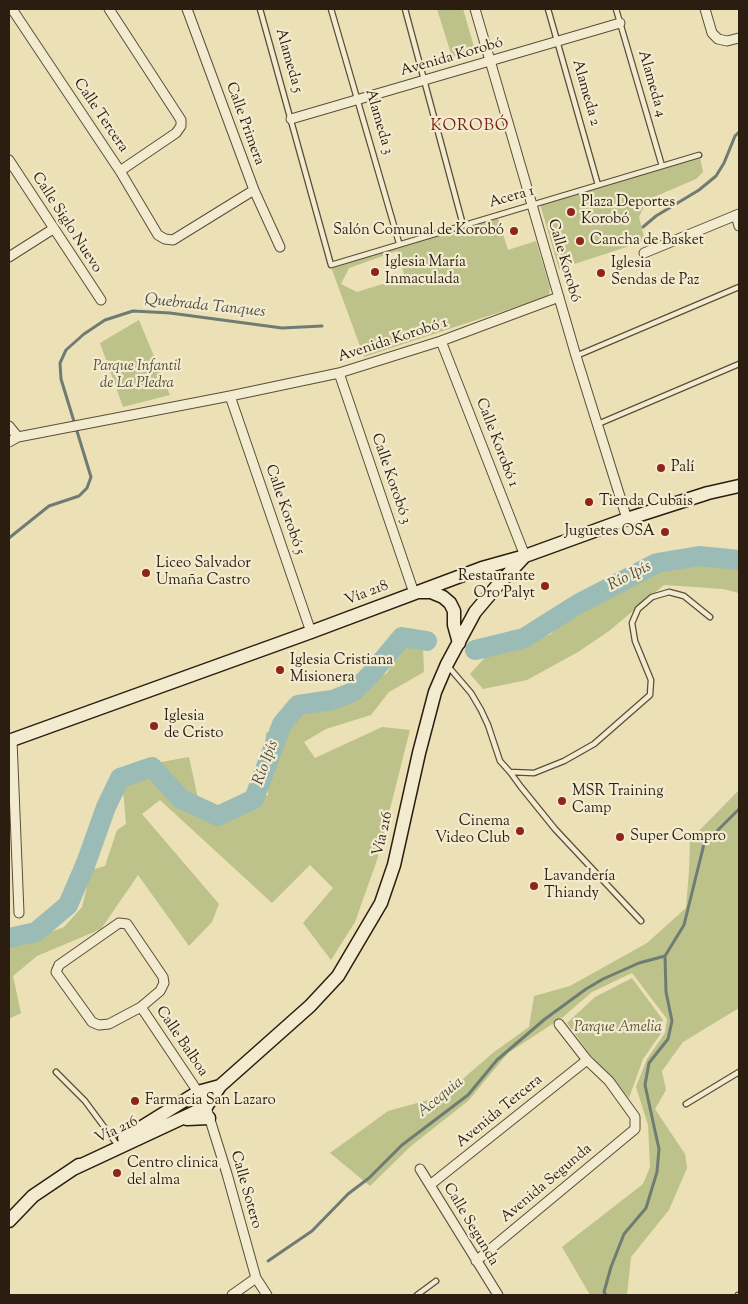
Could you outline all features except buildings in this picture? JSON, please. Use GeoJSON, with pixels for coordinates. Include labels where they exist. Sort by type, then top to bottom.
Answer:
{"type":"FeatureCollection","features":[{"type":"Feature","properties":{"kind":"main road","name":"Vía 218"},"geometry":{"type":"LineString","coordinates":[[10,740],[311,632],[482,568],[525,556],[708,493],[739,486]]}},
{"type":"Feature","properties":{"kind":"main road","name":"Vía 216"},"geometry":{"type":"LineString","coordinates":[[73,1169],[174,1122],[207,1112],[220,1086],[310,1006],[338,976],[381,903],[394,865],[419,752],[433,700],[446,664],[475,612],[525,556]]}},
{"type":"Feature","properties":{"kind":"main road"},"geometry":{"type":"LineString","coordinates":[[414,593],[431,592],[443,597],[450,603],[454,611],[459,643]]}},
{"type":"Feature","properties":{"kind":"main road","name":"Vía 216"},"geometry":{"type":"LineString","coordinates":[[9,1221],[33,1196],[73,1169],[198,1092],[220,1086]]}},
{"type":"Feature","properties":{"kind":"street","name":"Calle Tercera"},"geometry":{"type":"LineString","coordinates":[[12,9],[120,171],[158,235],[165,239],[173,240],[254,190]]}},
{"type":"Feature","properties":{"kind":"street"},"geometry":{"type":"LineString","coordinates":[[108,9],[181,120],[181,126],[176,134],[120,171]]}},
{"type":"Feature","properties":{"kind":"street","name":"Calle Primera"},"geometry":{"type":"LineString","coordinates":[[187,9],[254,190],[280,247]]}},
{"type":"Feature","properties":{"kind":"street","name":"Calle Korobó"},"geometry":{"type":"LineString","coordinates":[[475,9],[576,356],[627,520]]}},
{"type":"Feature","properties":{"kind":"street"},"geometry":{"type":"LineString","coordinates":[[705,9],[712,32],[718,39],[727,41],[739,38]]}},
{"type":"Feature","properties":{"kind":"street","name":"Avenida Korobó"},"geometry":{"type":"LineString","coordinates":[[291,120],[620,24]]}},
{"type":"Feature","properties":{"kind":"street","name":"Calle Siglo Nuevo"},"geometry":{"type":"LineString","coordinates":[[9,160],[101,300]]}},
{"type":"Feature","properties":{"kind":"street"},"geometry":{"type":"LineString","coordinates":[[644,253],[738,215],[739,226]]}},
{"type":"Feature","properties":{"kind":"street"},"geometry":{"type":"LineString","coordinates":[[9,257],[53,229]]}},
{"type":"Feature","properties":{"kind":"street","name":"Avenida Korobó 1"},"geometry":{"type":"LineString","coordinates":[[9,442],[18,437],[339,373],[442,341],[559,297]]}},
{"type":"Feature","properties":{"kind":"street","name":"Calle Korobó 1"},"geometry":{"type":"LineString","coordinates":[[442,341],[525,556]]}},
{"type":"Feature","properties":{"kind":"street","name":"Calle Korobó 3"},"geometry":{"type":"LineString","coordinates":[[339,373],[414,593]]}},
{"type":"Feature","properties":{"kind":"street","name":"Calle Korobó 5"},"geometry":{"type":"LineString","coordinates":[[230,396],[311,632]]}},
{"type":"Feature","properties":{"kind":"street"},"geometry":{"type":"LineString","coordinates":[[9,426],[18,437]]}},
{"type":"Feature","properties":{"kind":"street"},"geometry":{"type":"LineString","coordinates":[[10,740],[19,913]]}},
{"type":"Feature","properties":{"kind":"street","name":"Calle Balboa"},"geometry":{"type":"LineString","coordinates":[[119,923],[128,924],[164,983],[160,991],[141,1007],[109,1024],[99,1025],[92,1022],[56,972],[59,965],[119,923]]}},
{"type":"Feature","properties":{"kind":"street","name":"Calle Balboa"},"geometry":{"type":"LineString","coordinates":[[141,1007],[198,1092]]}},
{"type":"Feature","properties":{"kind":"street"},"geometry":{"type":"LineString","coordinates":[[560,1024],[587,1060]]}},
{"type":"Feature","properties":{"kind":"street","name":"Avenida Segunda"},"geometry":{"type":"LineString","coordinates":[[476,1261],[635,1129],[635,1116],[610,1081],[587,1060]]}},
{"type":"Feature","properties":{"kind":"street","name":"Avenida Tercera"},"geometry":{"type":"LineString","coordinates":[[430,1185],[587,1060]]}},
{"type":"Feature","properties":{"kind":"street","name":"Calle Sotero"},"geometry":{"type":"LineString","coordinates":[[198,1092],[207,1112],[256,1278],[267,1295]]}},
{"type":"Feature","properties":{"kind":"street","name":"Calle Segunda"},"geometry":{"type":"LineString","coordinates":[[420,1169],[498,1295]]}},
{"type":"Feature","properties":{"kind":"street"},"geometry":{"type":"LineString","coordinates":[[232,1295],[256,1278]]}},
{"type":"Feature","properties":{"kind":"lane","name":"Alameda 5"},"geometry":{"type":"LineString","coordinates":[[260,9],[331,265]]}},
{"type":"Feature","properties":{"kind":"lane","name":"Alameda 3"},"geometry":{"type":"LineString","coordinates":[[331,9],[400,244]]}},
{"type":"Feature","properties":{"kind":"lane"},"geometry":{"type":"LineString","coordinates":[[405,9],[463,225]]}},
{"type":"Feature","properties":{"kind":"lane","name":"Alameda 2"},"geometry":{"type":"LineString","coordinates":[[548,9],[598,185]]}},
{"type":"Feature","properties":{"kind":"lane","name":"Alameda 4"},"geometry":{"type":"LineString","coordinates":[[616,9],[662,166]]}},
{"type":"Feature","properties":{"kind":"lane","name":"Acera 1"},"geometry":{"type":"LineString","coordinates":[[331,265],[699,155]]}},
{"type":"Feature","properties":{"kind":"lane"},"geometry":{"type":"LineString","coordinates":[[576,356],[739,287]]}},
{"type":"Feature","properties":{"kind":"lane"},"geometry":{"type":"LineString","coordinates":[[597,425],[739,364]]}},
{"type":"Feature","properties":{"kind":"lane"},"geometry":{"type":"LineString","coordinates":[[510,772],[534,773],[564,761],[594,744],[650,695],[651,680],[634,641],[632,623],[638,609],[652,597],[669,592],[684,596],[710,617]]}},
{"type":"Feature","properties":{"kind":"lane"},"geometry":{"type":"LineString","coordinates":[[446,664],[471,693],[481,710],[500,761],[555,829],[641,921]]}},
{"type":"Feature","properties":{"kind":"lane"},"geometry":{"type":"LineString","coordinates":[[56,1072],[85,1101],[116,1143]]}},
{"type":"Feature","properties":{"kind":"lane"},"geometry":{"type":"LineString","coordinates":[[686,1104],[739,1072]]}},
{"type":"Feature","properties":{"kind":"lane"},"geometry":{"type":"LineString","coordinates":[[417,1295],[436,1282]]}},
{"type":"Feature","properties":{"kind":"green space"},"geometry":{"type":"Polygon","coordinates":[[[437,9],[463,9],[475,50],[452,57],[437,9]]]}},
{"type":"Feature","properties":{"kind":"green space"},"geometry":{"type":"Polygon","coordinates":[[[700,157],[703,172],[696,179],[654,197],[644,206],[639,217],[645,241],[559,269],[540,204],[700,157]]]}},
{"type":"Feature","properties":{"kind":"green space"},"geometry":{"type":"Polygon","coordinates":[[[498,218],[508,250],[536,241],[550,288],[549,294],[546,297],[364,357],[331,267],[498,218]],[[397,251],[349,268],[341,284],[357,292],[405,277],[397,251]]]}},
{"type":"Feature","properties":{"kind":"green space","name":"Parque Infantil de La PIedra"},"geometry":{"type":"Polygon","coordinates":[[[139,320],[170,395],[123,407],[100,343],[139,320]]]}},
{"type":"Feature","properties":{"kind":"green space"},"geometry":{"type":"Polygon","coordinates":[[[699,556],[739,560],[739,593],[723,589],[664,585],[609,631],[578,652],[527,680],[483,689],[470,674],[489,653],[514,648],[551,634],[578,604],[657,563],[699,556]]]}},
{"type":"Feature","properties":{"kind":"green space"},"geometry":{"type":"Polygon","coordinates":[[[403,643],[423,647],[424,672],[389,692],[371,715],[326,729],[304,742],[315,758],[382,727],[410,730],[377,860],[355,922],[331,960],[303,923],[333,888],[310,865],[272,903],[160,800],[142,814],[219,904],[212,922],[189,946],[138,875],[101,929],[37,956],[13,976],[21,1013],[9,1019],[9,948],[64,927],[82,907],[91,870],[105,866],[117,830],[126,824],[123,789],[143,768],[161,762],[189,757],[199,803],[228,807],[268,795],[265,756],[266,733],[332,700],[353,692],[387,673],[403,643]]]}},
{"type":"Feature","properties":{"kind":"green space"},"geometry":{"type":"Polygon","coordinates":[[[739,790],[739,1008],[683,1042],[662,1071],[666,1090],[655,1109],[685,1154],[687,1168],[669,1210],[631,1257],[627,1295],[590,1295],[562,1247],[643,1184],[650,1167],[648,1125],[636,1087],[647,1059],[665,1033],[667,1019],[632,973],[592,992],[563,1017],[508,1053],[468,1101],[411,1146],[370,1186],[330,1153],[388,1111],[443,1096],[494,1052],[529,1027],[534,996],[570,986],[647,943],[686,908],[690,840],[739,790]]]}},
{"type":"Feature","properties":{"kind":"green space","name":"Parque Amelia"},"geometry":{"type":"Polygon","coordinates":[[[632,978],[663,1020],[662,1032],[643,1059],[629,1098],[592,1057],[567,1023],[595,997],[632,978]]]}},
{"type":"Feature","properties":{"kind":"waterway","name":"Quebrada Tanques"},"geometry":{"type":"LineString","coordinates":[[643,227],[656,216],[699,190],[716,176],[724,163],[735,136],[739,132]]}},
{"type":"Feature","properties":{"kind":"waterway","name":"Quebrada Tanques"},"geometry":{"type":"LineString","coordinates":[[9,538],[49,506],[79,496],[87,488],[91,477],[61,379],[60,363],[66,350],[84,334],[105,320],[133,311],[170,313],[282,328],[322,326]]}},
{"type":"Feature","properties":{"kind":"waterway","name":"Río Ipís"},"geometry":{"type":"LineString","coordinates":[[475,650],[524,638],[578,604],[657,563],[699,556],[739,560]]}},
{"type":"Feature","properties":{"kind":"waterway","name":"Río Ipís"},"geometry":{"type":"LineString","coordinates":[[9,938],[36,932],[68,905],[86,863],[106,807],[120,778],[152,767],[181,799],[218,816],[254,799],[282,724],[298,705],[332,700],[353,692],[402,637],[427,641]]}},
{"type":"Feature","properties":{"kind":"waterway"},"geometry":{"type":"LineString","coordinates":[[606,1295],[604,1292],[611,1267],[624,1234],[646,1208],[657,1172],[659,1149],[645,1085],[649,1063],[668,1039],[672,1021],[666,992],[665,956],[684,925],[704,844],[739,809]]}},
{"type":"Feature","properties":{"kind":"waterway","name":"Acequia"},"geometry":{"type":"LineString","coordinates":[[268,1261],[312,1231],[348,1194],[369,1178],[402,1145],[468,1095],[497,1060],[545,1019],[603,979],[639,963],[665,956]]}},
{"type":"Feature","properties":{"kind":"place","name":"Plaza Deportes Korobó"},"geometry":{"type":"Point","coordinates":[571,212]}},
{"type":"Feature","properties":{"kind":"place","name":"Salón Comunal de Korobó"},"geometry":{"type":"Point","coordinates":[514,231]}},
{"type":"Feature","properties":{"kind":"place","name":"Cancha de Basket"},"geometry":{"type":"Point","coordinates":[580,241]}},
{"type":"Feature","properties":{"kind":"place","name":"Iglesia María Inmaculada"},"geometry":{"type":"Point","coordinates":[375,272]}},
{"type":"Feature","properties":{"kind":"place","name":"Iglesia Sendas de Paz"},"geometry":{"type":"Point","coordinates":[601,273]}},
{"type":"Feature","properties":{"kind":"place","name":"Palí"},"geometry":{"type":"Point","coordinates":[661,468]}},
{"type":"Feature","properties":{"kind":"place","name":"Tienda Cubais"},"geometry":{"type":"Point","coordinates":[589,502]}},
{"type":"Feature","properties":{"kind":"place","name":"Juguetes OSA"},"geometry":{"type":"Point","coordinates":[665,532]}},
{"type":"Feature","properties":{"kind":"place","name":"Liceo Salvador Umaña Castro"},"geometry":{"type":"Point","coordinates":[146,573]}},
{"type":"Feature","properties":{"kind":"place","name":"Restaurante Oro Palyt"},"geometry":{"type":"Point","coordinates":[545,586]}},
{"type":"Feature","properties":{"kind":"place","name":"Iglesia Cristiana Misionera"},"geometry":{"type":"Point","coordinates":[280,670]}},
{"type":"Feature","properties":{"kind":"place","name":"Iglesia de Cristo"},"geometry":{"type":"Point","coordinates":[154,726]}},
{"type":"Feature","properties":{"kind":"place","name":"MSR Training Camp"},"geometry":{"type":"Point","coordinates":[562,801]}},
{"type":"Feature","properties":{"kind":"place","name":"Cinema Video Club"},"geometry":{"type":"Point","coordinates":[520,831]}},
{"type":"Feature","properties":{"kind":"place","name":"Super Compro"},"geometry":{"type":"Point","coordinates":[620,837]}},
{"type":"Feature","properties":{"kind":"place","name":"Lavandería Thiandy"},"geometry":{"type":"Point","coordinates":[534,886]}},
{"type":"Feature","properties":{"kind":"place","name":"Farmacia San Lazaro"},"geometry":{"type":"Point","coordinates":[135,1101]}},
{"type":"Feature","properties":{"kind":"place","name":"Centro clinica del alma"},"geometry":{"type":"Point","coordinates":[117,1173]}},
{"type":"Feature","properties":{"kind":"district","name":"KOROBÓ"},"geometry":{"type":"Point","coordinates":[470,127]}}]}
